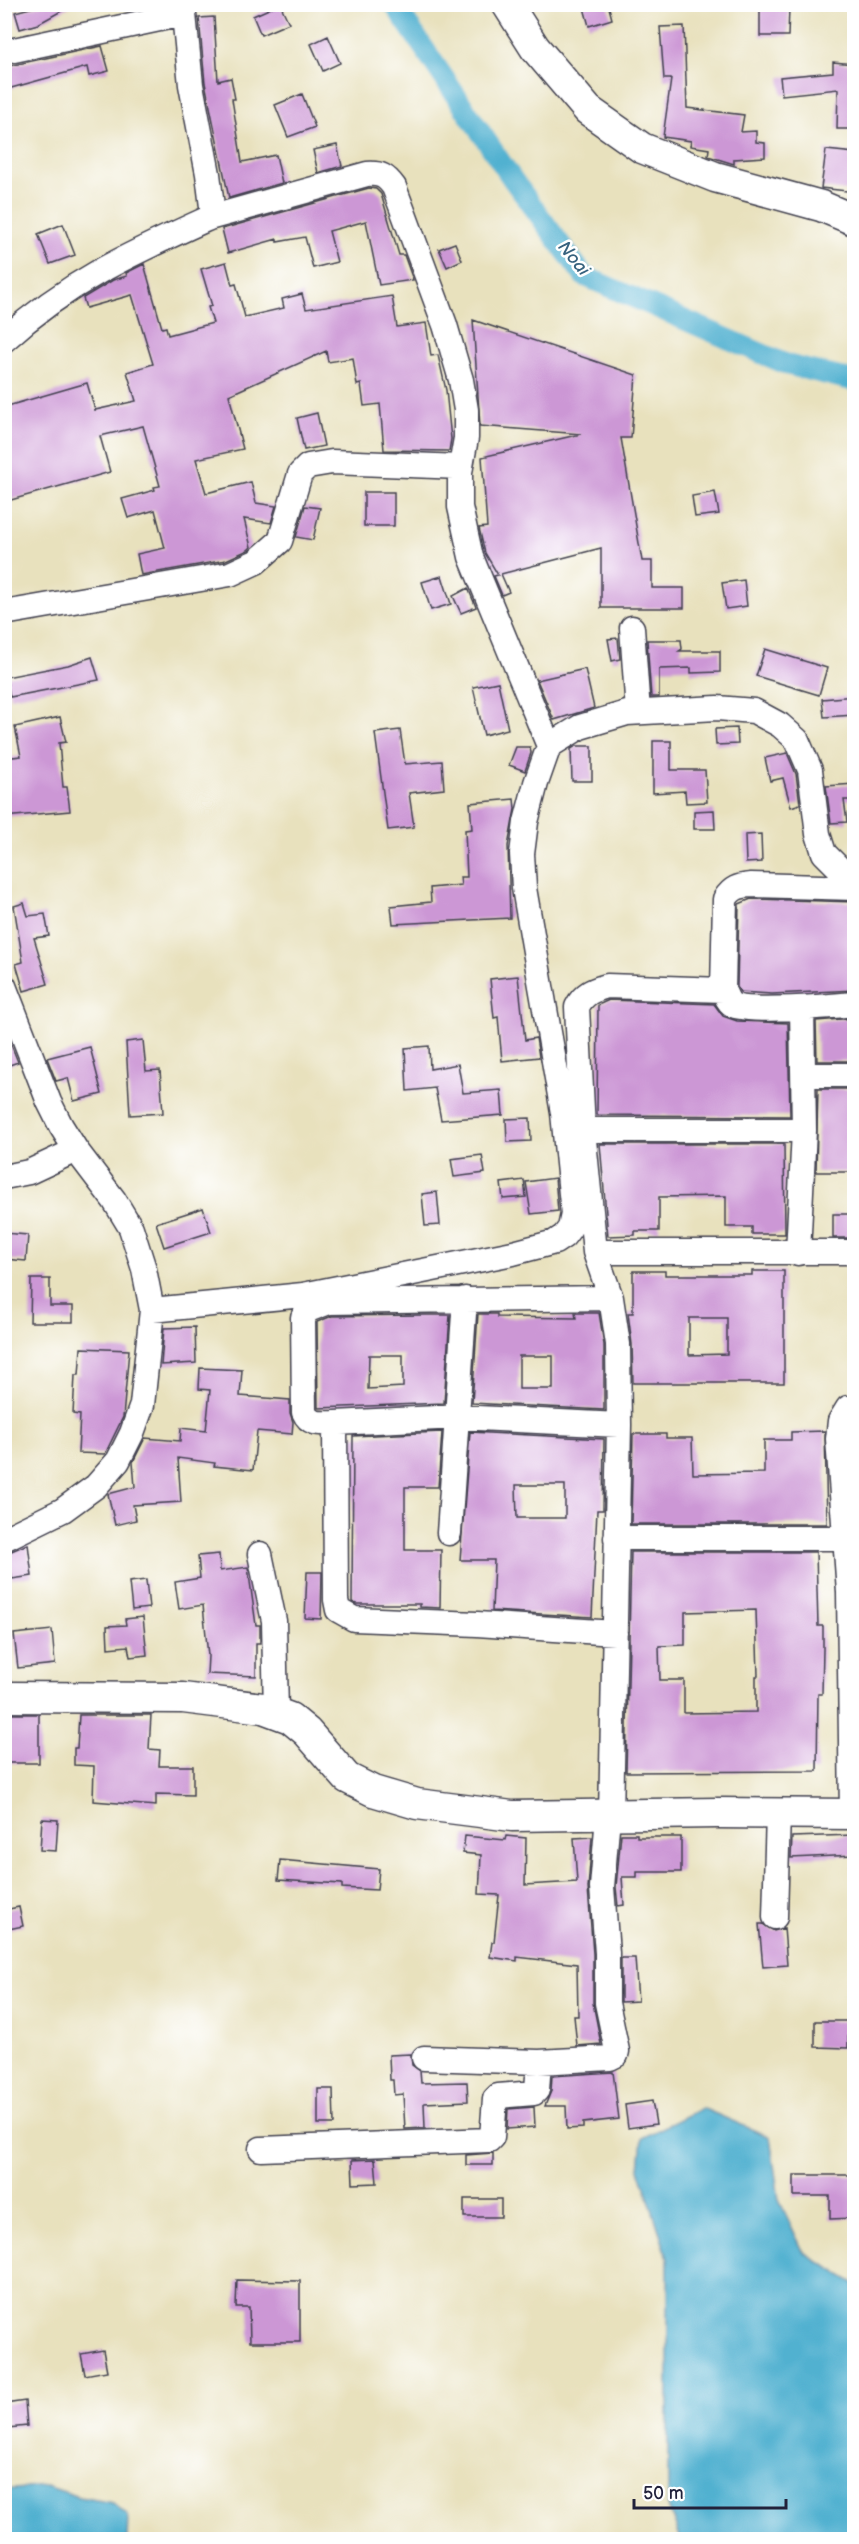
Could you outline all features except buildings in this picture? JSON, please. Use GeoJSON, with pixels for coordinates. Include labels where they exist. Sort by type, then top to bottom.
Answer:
{"type":"FeatureCollection","features":[{"type":"Feature","properties":{"kind":"street"},"geometry":{"type":"LineString","coordinates":[[507,4],[534,48],[588,110],[642,148],[715,177],[821,206],[855,220]]}},
{"type":"Feature","properties":{"kind":"street"},"geometry":{"type":"LineString","coordinates":[[14,50],[183,9],[191,85],[214,211],[210,218]]}},
{"type":"Feature","properties":{"kind":"street"},"geometry":{"type":"LineString","coordinates":[[4,340],[26,320],[71,287],[107,265],[210,218],[367,174],[379,173],[387,178],[394,187],[408,223],[445,325],[461,380],[466,410],[466,438],[461,467],[460,507],[471,557],[549,746]]}},
{"type":"Feature","properties":{"kind":"street"},"geometry":{"type":"LineString","coordinates":[[4,613],[230,574],[256,562],[280,541],[300,474],[308,466],[332,462],[461,467]]}},
{"type":"Feature","properties":{"kind":"street"},"geometry":{"type":"LineString","coordinates":[[632,628],[638,712]]}},
{"type":"Feature","properties":{"kind":"street"},"geometry":{"type":"LineString","coordinates":[[152,1310],[303,1295],[426,1272],[555,1242],[570,1228],[573,1214],[562,1113],[524,888],[522,854],[526,822],[549,746],[580,727],[627,713],[717,708],[754,711],[780,725],[797,740],[810,770],[818,834],[824,853],[840,869],[855,875]]}},
{"type":"Feature","properties":{"kind":"street"},"geometry":{"type":"LineString","coordinates":[[855,888],[751,885],[738,886],[730,891],[725,899],[723,990],[728,1001],[738,1007],[802,1008],[855,1004]]}},
{"type":"Feature","properties":{"kind":"street"},"geometry":{"type":"LineString","coordinates":[[4,986],[49,1102],[76,1150],[108,1192],[130,1228],[144,1269],[152,1310],[142,1405],[118,1461],[96,1486],[63,1509],[4,1539]]}},
{"type":"Feature","properties":{"kind":"street"},"geometry":{"type":"LineString","coordinates":[[424,2058],[539,2062],[610,2058],[617,2051],[607,2002],[607,1953],[602,1887],[609,1816],[615,1633],[619,1425],[618,1344],[611,1298],[596,1252],[583,1130],[576,1027],[577,1006],[583,996],[595,989],[607,986],[723,990]]}},
{"type":"Feature","properties":{"kind":"street"},"geometry":{"type":"LineString","coordinates":[[798,1253],[804,1130],[802,1008]]}},
{"type":"Feature","properties":{"kind":"street"},"geometry":{"type":"LineString","coordinates":[[804,1075],[855,1074]]}},
{"type":"Feature","properties":{"kind":"street"},"geometry":{"type":"LineString","coordinates":[[583,1130],[804,1130]]}},
{"type":"Feature","properties":{"kind":"street"},"geometry":{"type":"LineString","coordinates":[[4,1178],[29,1172],[76,1150]]}},
{"type":"Feature","properties":{"kind":"street"},"geometry":{"type":"LineString","coordinates":[[596,1252],[855,1252]]}},
{"type":"Feature","properties":{"kind":"street"},"geometry":{"type":"LineString","coordinates":[[611,1298],[329,1302],[308,1310],[303,1317],[304,1412],[307,1419],[314,1423],[458,1417],[619,1425]]}},
{"type":"Feature","properties":{"kind":"street"},"geometry":{"type":"LineString","coordinates":[[449,1533],[465,1299]]}},
{"type":"Feature","properties":{"kind":"street"},"geometry":{"type":"LineString","coordinates":[[4,1697],[183,1698],[263,1708],[290,1718],[307,1732],[347,1778],[373,1791],[417,1804],[512,1816],[853,1814],[852,1592],[838,1439],[840,1421],[848,1408],[855,1408]]}},
{"type":"Feature","properties":{"kind":"street"},"geometry":{"type":"LineString","coordinates":[[335,1423],[336,1600],[338,1610],[354,1619],[615,1633]]}},
{"type":"Feature","properties":{"kind":"street"},"geometry":{"type":"LineString","coordinates":[[616,1538],[846,1538]]}},
{"type":"Feature","properties":{"kind":"street"},"geometry":{"type":"LineString","coordinates":[[260,1554],[274,1621],[276,1713]]}},
{"type":"Feature","properties":{"kind":"street"},"geometry":{"type":"LineString","coordinates":[[775,1917],[778,1813]]}},
{"type":"Feature","properties":{"kind":"street"},"geometry":{"type":"LineString","coordinates":[[261,2149],[489,2140],[492,2137],[495,2099],[498,2096],[534,2093],[537,2090],[539,2062]]}},
{"type":"Feature","properties":{"kind":"water"},"geometry":{"type":"Polygon","coordinates":[[[702,2108],[770,2137],[779,2200],[804,2253],[854,2283],[854,2539],[681,2539],[668,2506],[668,2258],[639,2169],[642,2138],[702,2108]]]}},
{"type":"Feature","properties":{"kind":"water"},"geometry":{"type":"Polygon","coordinates":[[[46,2486],[80,2497],[113,2503],[128,2516],[127,2539],[5,2539],[5,2490],[46,2486]]]}},
{"type":"Feature","properties":{"kind":"waterway","name":"Noai"},"geometry":{"type":"LineString","coordinates":[[394,4],[513,180],[584,276],[788,365],[854,381]]}}]}
